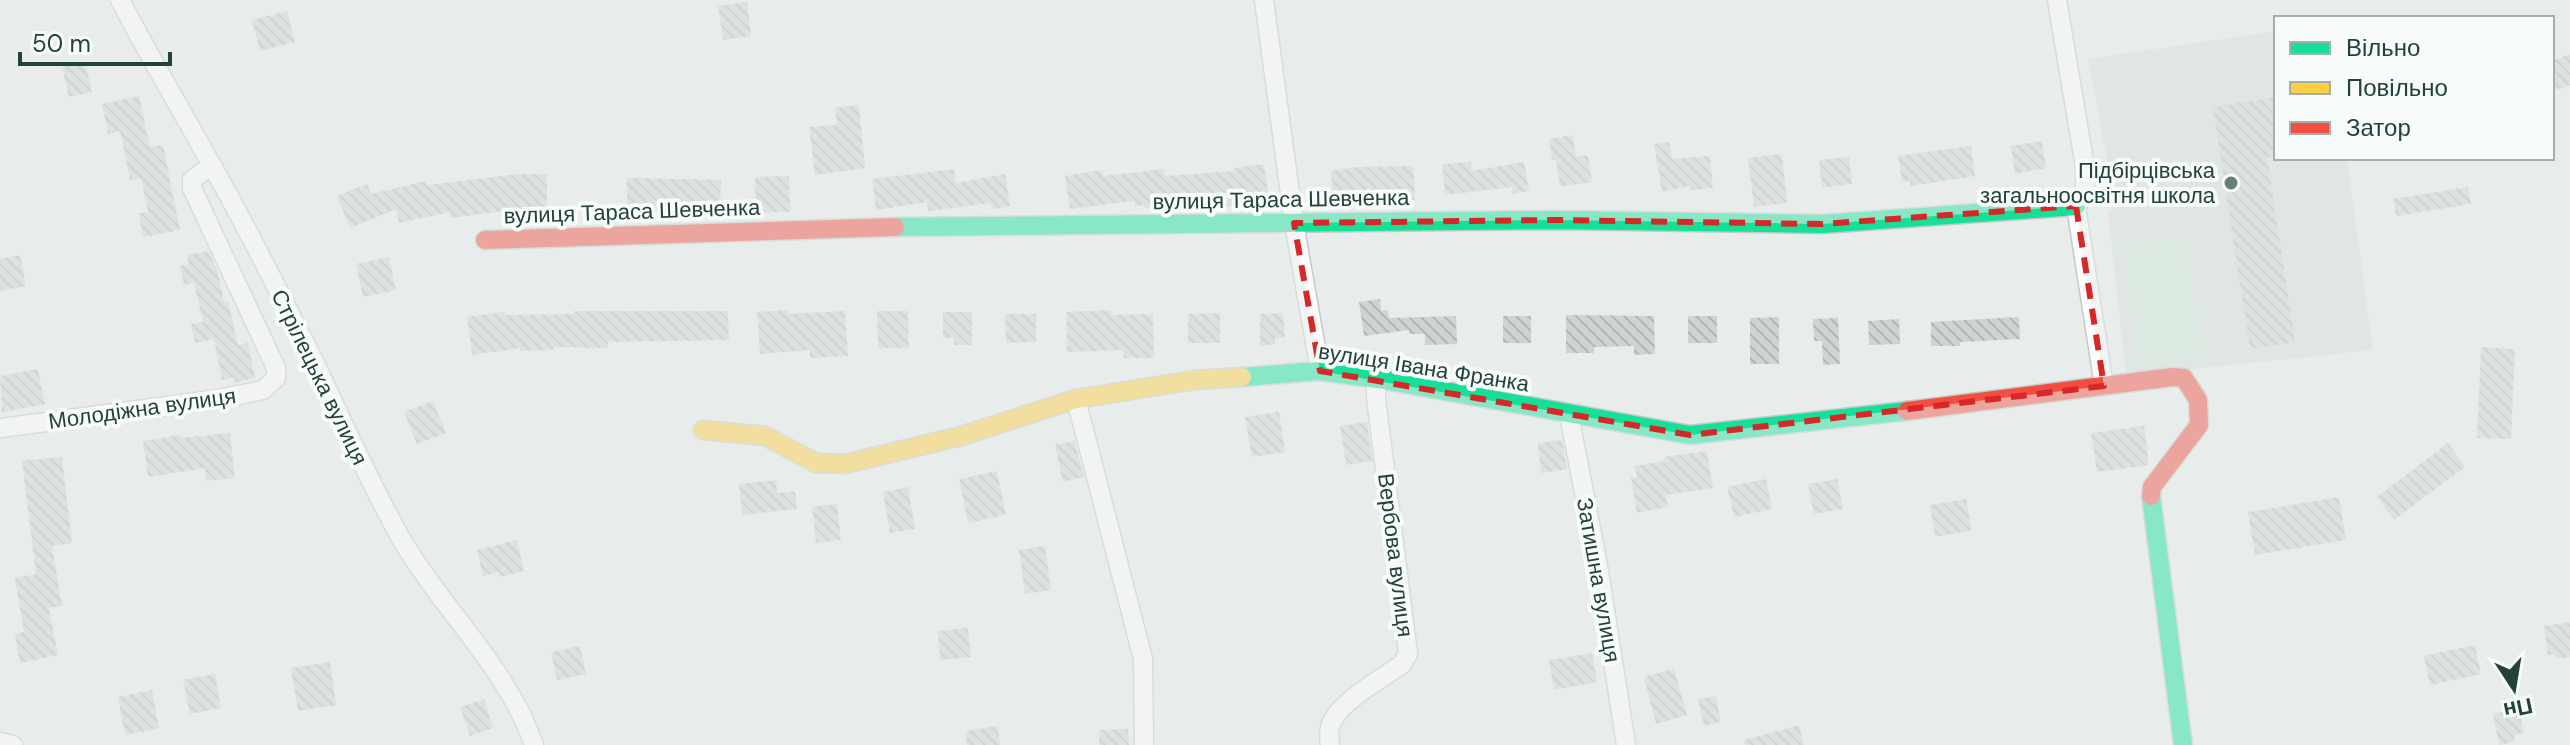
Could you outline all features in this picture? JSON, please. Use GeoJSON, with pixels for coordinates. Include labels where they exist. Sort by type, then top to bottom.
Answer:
{"type":"FeatureCollection","features":[{"type":"Feature","properties":{"kind":"street","name":"Стрілецька вулиця"},"geometry":{"type":"LineString","coordinates":[[120,0],[297,327],[377,494],[405,545],[502,681],[528,727],[534,745]]}},
{"type":"Feature","properties":{"kind":"street"},"geometry":{"type":"LineString","coordinates":[[1264,0],[1294,223],[1320,371]]}},
{"type":"Feature","properties":{"kind":"street"},"geometry":{"type":"LineString","coordinates":[[2057,0],[2085,167],[2085,195],[2076,206],[2104,386]]}},
{"type":"Feature","properties":{"kind":"street","name":"Молодіжна вулиця"},"geometry":{"type":"LineString","coordinates":[[0,428],[213,400],[263,390],[276,378],[276,368],[192,188],[192,180],[212,165]]}},
{"type":"Feature","properties":{"kind":"street","name":"вулиця Тараса Шевченка"},"geometry":{"type":"LineString","coordinates":[[485,240],[891,227],[1556,220],[1822,224],[2076,206]]}},
{"type":"Feature","properties":{"kind":"street","name":"вулиця Івана Франка"},"geometry":{"type":"LineString","coordinates":[[703,430],[765,436],[816,463],[845,464],[961,436],[1076,399],[1195,380],[1320,371],[1690,435],[2184,378],[2200,401],[2199,425],[2152,487],[2151,500],[2167,602],[2183,745]]}},
{"type":"Feature","properties":{"kind":"street","name":"Вербова вулиця"},"geometry":{"type":"LineString","coordinates":[[1330,745],[1329,730],[1333,719],[1344,707],[1402,664],[1408,654],[1376,398],[1378,379]]}},
{"type":"Feature","properties":{"kind":"street"},"geometry":{"type":"LineString","coordinates":[[1076,399],[1143,659],[1144,745]]}},
{"type":"Feature","properties":{"kind":"street","name":"Затишна вулиця"},"geometry":{"type":"LineString","coordinates":[[1569,415],[1598,565],[1626,745]]}},
{"type":"Feature","properties":{"kind":"street"},"geometry":{"type":"LineString","coordinates":[[0,742],[13,745]]}},
{"type":"Feature","properties":{"kind":"highlighted area"},"geometry":{"type":"Polygon","coordinates":[[[2076,206],[2104,386],[1690,435],[1320,371],[1294,223],[1556,220],[1822,224],[2076,206]]]}},
{"type":"Feature","properties":{"kind":"shaded area","name":"Підбірцівська загальноосвітня школа"},"geometry":{"type":"Polygon","coordinates":[[[2274,31],[2274,160],[2347,160],[2373,350],[2126,376],[2108,211],[2116,208],[2088,59],[2274,31]]]}},
{"type":"Feature","properties":{"kind":"green space"},"geometry":{"type":"Polygon","coordinates":[[[2184,235],[2204,355],[2141,366],[2121,245],[2184,235]]]}},
{"type":"Feature","properties":{"kind":"building"},"geometry":{"type":"Polygon","coordinates":[[[747,2],[751,36],[723,40],[718,6],[747,2]]]}},
{"type":"Feature","properties":{"kind":"building"},"geometry":{"type":"Polygon","coordinates":[[[287,11],[295,42],[260,51],[252,20],[287,11]]]}},
{"type":"Feature","properties":{"kind":"building"},"geometry":{"type":"Polygon","coordinates":[[[2570,54],[2570,85],[2554,91],[2554,60],[2570,54]]]}},
{"type":"Feature","properties":{"kind":"building"},"geometry":{"type":"Polygon","coordinates":[[[85,62],[92,92],[69,97],[62,67],[85,62]]]}},
{"type":"Feature","properties":{"kind":"building"},"geometry":{"type":"Polygon","coordinates":[[[139,96],[150,147],[163,145],[180,230],[143,237],[139,213],[148,212],[141,178],[130,180],[120,131],[108,134],[102,104],[139,96]]]}},
{"type":"Feature","properties":{"kind":"building"},"geometry":{"type":"Polygon","coordinates":[[[2274,97],[2274,156],[2267,157],[2295,342],[2250,349],[2213,107],[2274,97]]]}},
{"type":"Feature","properties":{"kind":"building"},"geometry":{"type":"Polygon","coordinates":[[[859,105],[865,168],[815,175],[809,127],[837,125],[835,108],[859,105]]]}},
{"type":"Feature","properties":{"kind":"building"},"geometry":{"type":"Polygon","coordinates":[[[1573,135],[1576,157],[1588,155],[1592,182],[1560,187],[1549,139],[1573,135]]]}},
{"type":"Feature","properties":{"kind":"building"},"geometry":{"type":"Polygon","coordinates":[[[2042,141],[2046,168],[2015,174],[2011,146],[2042,141]]]}},
{"type":"Feature","properties":{"kind":"building"},"geometry":{"type":"Polygon","coordinates":[[[1669,142],[1672,159],[1710,156],[1713,188],[1690,190],[1690,186],[1662,192],[1654,144],[1669,142]]]}},
{"type":"Feature","properties":{"kind":"building"},"geometry":{"type":"Polygon","coordinates":[[[1971,146],[1975,176],[1911,186],[1910,181],[1902,182],[1898,156],[1971,146]]]}},
{"type":"Feature","properties":{"kind":"building"},"geometry":{"type":"Polygon","coordinates":[[[1782,154],[1787,203],[1754,207],[1748,158],[1782,154]]]}},
{"type":"Feature","properties":{"kind":"building"},"geometry":{"type":"Polygon","coordinates":[[[1849,157],[1852,184],[1822,188],[1819,160],[1849,157]]]}},
{"type":"Feature","properties":{"kind":"building"},"geometry":{"type":"Polygon","coordinates":[[[1471,162],[1472,171],[1524,162],[1529,191],[1513,194],[1512,187],[1445,195],[1442,164],[1471,162]]]}},
{"type":"Feature","properties":{"kind":"building"},"geometry":{"type":"Polygon","coordinates":[[[1264,164],[1269,199],[1228,207],[1145,208],[1144,205],[1135,206],[1135,201],[1070,209],[1065,176],[1102,170],[1103,176],[1164,169],[1165,176],[1234,171],[1234,168],[1264,164]]]}},
{"type":"Feature","properties":{"kind":"building"},"geometry":{"type":"Polygon","coordinates":[[[1413,166],[1415,200],[1393,201],[1393,196],[1361,197],[1362,201],[1315,207],[1313,192],[1333,190],[1330,171],[1413,166]]]}},
{"type":"Feature","properties":{"kind":"building"},"geometry":{"type":"Polygon","coordinates":[[[954,169],[956,183],[1005,174],[1010,206],[992,209],[991,203],[928,211],[927,202],[876,210],[872,179],[954,169]]]}},
{"type":"Feature","properties":{"kind":"building"},"geometry":{"type":"Polygon","coordinates":[[[518,174],[547,174],[547,211],[503,211],[450,218],[450,212],[399,223],[396,209],[350,228],[337,196],[367,184],[371,194],[426,181],[427,185],[518,174]]]}},
{"type":"Feature","properties":{"kind":"building"},"geometry":{"type":"Polygon","coordinates":[[[789,176],[790,212],[756,213],[755,177],[789,176]]]}},
{"type":"Feature","properties":{"kind":"building"},"geometry":{"type":"Polygon","coordinates":[[[627,178],[721,180],[720,210],[661,209],[661,212],[637,212],[637,204],[627,204],[627,178]]]}},
{"type":"Feature","properties":{"kind":"building"},"geometry":{"type":"Polygon","coordinates":[[[2468,187],[2471,204],[2396,216],[2393,199],[2468,187]]]}},
{"type":"Feature","properties":{"kind":"building"},"geometry":{"type":"Polygon","coordinates":[[[208,251],[217,269],[224,302],[228,301],[238,345],[248,343],[255,378],[235,383],[234,377],[222,380],[214,339],[195,343],[191,324],[203,322],[194,282],[184,285],[180,266],[189,264],[187,255],[208,251]]]}},
{"type":"Feature","properties":{"kind":"building"},"geometry":{"type":"Polygon","coordinates":[[[20,255],[26,286],[0,291],[0,259],[20,255]]]}},
{"type":"Feature","properties":{"kind":"building"},"geometry":{"type":"Polygon","coordinates":[[[389,257],[396,290],[363,297],[356,264],[389,257]]]}},
{"type":"Feature","properties":{"kind":"building"},"geometry":{"type":"Polygon","coordinates":[[[1380,299],[1381,311],[1388,310],[1389,318],[1456,316],[1457,344],[1425,345],[1425,334],[1409,334],[1409,330],[1364,336],[1359,302],[1380,299]]]}},
{"type":"Feature","properties":{"kind":"building"},"geometry":{"type":"Polygon","coordinates":[[[788,310],[788,314],[845,311],[848,356],[810,358],[810,350],[760,354],[757,312],[788,310]]]}},
{"type":"Feature","properties":{"kind":"building"},"geometry":{"type":"Polygon","coordinates":[[[1111,310],[1111,315],[1153,314],[1154,358],[1124,358],[1123,350],[1067,352],[1066,312],[1111,310]]]}},
{"type":"Feature","properties":{"kind":"building"},"geometry":{"type":"Polygon","coordinates":[[[575,311],[728,311],[729,340],[608,342],[608,348],[553,347],[553,350],[520,351],[520,348],[472,355],[467,317],[504,312],[505,315],[574,314],[575,311]]]}},
{"type":"Feature","properties":{"kind":"building"},"geometry":{"type":"Polygon","coordinates":[[[877,311],[908,311],[909,348],[878,348],[877,311]]]}},
{"type":"Feature","properties":{"kind":"building"},"geometry":{"type":"Polygon","coordinates":[[[943,312],[972,312],[972,345],[954,345],[954,338],[943,338],[943,312]]]}},
{"type":"Feature","properties":{"kind":"building"},"geometry":{"type":"Polygon","coordinates":[[[1220,313],[1220,343],[1188,343],[1188,314],[1220,313]]]}},
{"type":"Feature","properties":{"kind":"building"},"geometry":{"type":"Polygon","coordinates":[[[1283,313],[1285,337],[1275,338],[1275,344],[1260,346],[1260,314],[1283,313]]]}},
{"type":"Feature","properties":{"kind":"building"},"geometry":{"type":"Polygon","coordinates":[[[1005,314],[1036,314],[1036,342],[1006,343],[1005,314]]]}},
{"type":"Feature","properties":{"kind":"building"},"geometry":{"type":"Polygon","coordinates":[[[1566,315],[1654,316],[1655,354],[1634,355],[1634,346],[1594,347],[1594,353],[1566,353],[1566,315]]]}},
{"type":"Feature","properties":{"kind":"building"},"geometry":{"type":"Polygon","coordinates":[[[1503,316],[1531,316],[1531,343],[1503,343],[1503,316]]]}},
{"type":"Feature","properties":{"kind":"building"},"geometry":{"type":"Polygon","coordinates":[[[1688,316],[1717,316],[1717,343],[1688,343],[1688,316]]]}},
{"type":"Feature","properties":{"kind":"building"},"geometry":{"type":"Polygon","coordinates":[[[1779,317],[1779,364],[1750,364],[1750,318],[1779,317]]]}},
{"type":"Feature","properties":{"kind":"building"},"geometry":{"type":"Polygon","coordinates":[[[2019,317],[2020,339],[1931,346],[1931,322],[2019,317]]]}},
{"type":"Feature","properties":{"kind":"building"},"geometry":{"type":"Polygon","coordinates":[[[1838,318],[1840,364],[1823,365],[1822,341],[1814,341],[1813,319],[1838,318]]]}},
{"type":"Feature","properties":{"kind":"building"},"geometry":{"type":"Polygon","coordinates":[[[1899,319],[1900,344],[1869,345],[1868,321],[1899,319]]]}},
{"type":"Feature","properties":{"kind":"building"},"geometry":{"type":"Polygon","coordinates":[[[2481,347],[2515,349],[2511,439],[2477,438],[2481,347]]]}},
{"type":"Feature","properties":{"kind":"building"},"geometry":{"type":"Polygon","coordinates":[[[38,369],[45,404],[2,412],[0,376],[38,369]]]}},
{"type":"Feature","properties":{"kind":"building"},"geometry":{"type":"Polygon","coordinates":[[[433,401],[446,433],[417,444],[404,412],[433,401]]]}},
{"type":"Feature","properties":{"kind":"building"},"geometry":{"type":"Polygon","coordinates":[[[1279,412],[1285,452],[1252,457],[1245,417],[1279,412]]]}},
{"type":"Feature","properties":{"kind":"building"},"geometry":{"type":"Polygon","coordinates":[[[1367,422],[1372,461],[1346,465],[1340,426],[1367,422]]]}},
{"type":"Feature","properties":{"kind":"building"},"geometry":{"type":"Polygon","coordinates":[[[2144,426],[2149,465],[2097,472],[2091,433],[2144,426]]]}},
{"type":"Feature","properties":{"kind":"building"},"geometry":{"type":"Polygon","coordinates":[[[230,433],[235,478],[206,481],[205,468],[148,477],[143,441],[180,435],[181,438],[230,433]]]}},
{"type":"Feature","properties":{"kind":"building"},"geometry":{"type":"Polygon","coordinates":[[[1562,440],[1567,469],[1541,473],[1538,443],[1562,440]]]}},
{"type":"Feature","properties":{"kind":"building"},"geometry":{"type":"Polygon","coordinates":[[[1074,441],[1084,477],[1063,482],[1055,445],[1074,441]]]}},
{"type":"Feature","properties":{"kind":"building"},"geometry":{"type":"Polygon","coordinates":[[[2448,443],[2465,467],[2394,520],[2377,497],[2448,443]]]}},
{"type":"Feature","properties":{"kind":"building"},"geometry":{"type":"Polygon","coordinates":[[[1707,451],[1713,488],[1666,495],[1668,507],[1637,513],[1631,478],[1637,477],[1635,466],[1664,461],[1664,457],[1707,451]]]}},
{"type":"Feature","properties":{"kind":"building"},"geometry":{"type":"Polygon","coordinates":[[[62,457],[72,543],[52,546],[62,606],[49,608],[58,655],[20,663],[15,634],[24,632],[15,578],[36,574],[22,461],[62,457]]]}},
{"type":"Feature","properties":{"kind":"building"},"geometry":{"type":"Polygon","coordinates":[[[997,471],[1006,515],[968,523],[959,479],[997,471]]]}},
{"type":"Feature","properties":{"kind":"building"},"geometry":{"type":"Polygon","coordinates":[[[1766,479],[1772,509],[1734,517],[1727,487],[1766,479]]]}},
{"type":"Feature","properties":{"kind":"building"},"geometry":{"type":"Polygon","coordinates":[[[1837,479],[1843,509],[1814,514],[1808,484],[1837,479]]]}},
{"type":"Feature","properties":{"kind":"building"},"geometry":{"type":"Polygon","coordinates":[[[776,480],[777,493],[795,491],[797,509],[742,515],[739,484],[776,480]]]}},
{"type":"Feature","properties":{"kind":"building"},"geometry":{"type":"Polygon","coordinates":[[[908,487],[915,529],[890,533],[883,492],[908,487]]]}},
{"type":"Feature","properties":{"kind":"building"},"geometry":{"type":"Polygon","coordinates":[[[2339,497],[2346,540],[2255,555],[2248,512],[2339,497]]]}},
{"type":"Feature","properties":{"kind":"building"},"geometry":{"type":"Polygon","coordinates":[[[1966,499],[1972,530],[1935,537],[1930,505],[1966,499]]]}},
{"type":"Feature","properties":{"kind":"building"},"geometry":{"type":"Polygon","coordinates":[[[837,504],[841,540],[816,543],[812,507],[837,504]]]}},
{"type":"Feature","properties":{"kind":"building"},"geometry":{"type":"Polygon","coordinates":[[[517,540],[524,571],[500,577],[499,572],[483,576],[477,550],[517,540]]]}},
{"type":"Feature","properties":{"kind":"building"},"geometry":{"type":"Polygon","coordinates":[[[1045,546],[1051,590],[1025,594],[1019,550],[1045,546]]]}},
{"type":"Feature","properties":{"kind":"building"},"geometry":{"type":"Polygon","coordinates":[[[2570,622],[2570,657],[2556,659],[2555,654],[2548,655],[2544,626],[2570,622]]]}},
{"type":"Feature","properties":{"kind":"building"},"geometry":{"type":"Polygon","coordinates":[[[968,628],[971,657],[940,660],[938,631],[968,628]]]}},
{"type":"Feature","properties":{"kind":"building"},"geometry":{"type":"Polygon","coordinates":[[[2475,645],[2481,674],[2430,685],[2424,656],[2475,645]]]}},
{"type":"Feature","properties":{"kind":"building"},"geometry":{"type":"Polygon","coordinates":[[[580,646],[586,674],[557,680],[551,652],[580,646]]]}},
{"type":"Feature","properties":{"kind":"building"},"geometry":{"type":"Polygon","coordinates":[[[1592,653],[1597,682],[1554,690],[1549,660],[1592,653]]]}},
{"type":"Feature","properties":{"kind":"building"},"geometry":{"type":"Polygon","coordinates":[[[330,662],[336,705],[298,711],[291,668],[330,662]]]}},
{"type":"Feature","properties":{"kind":"building"},"geometry":{"type":"Polygon","coordinates":[[[1674,669],[1687,715],[1656,724],[1644,677],[1674,669]]]}},
{"type":"Feature","properties":{"kind":"building"},"geometry":{"type":"Polygon","coordinates":[[[215,674],[221,708],[190,714],[183,680],[215,674]]]}},
{"type":"Feature","properties":{"kind":"building"},"geometry":{"type":"Polygon","coordinates":[[[152,690],[159,728],[125,735],[118,697],[152,690]]]}},
{"type":"Feature","properties":{"kind":"building"},"geometry":{"type":"Polygon","coordinates":[[[1716,696],[1721,722],[1704,726],[1698,699],[1716,696]]]}},
{"type":"Feature","properties":{"kind":"building"},"geometry":{"type":"Polygon","coordinates":[[[484,699],[493,728],[470,736],[460,707],[484,699]]]}},
{"type":"Feature","properties":{"kind":"building"},"geometry":{"type":"Polygon","coordinates":[[[2519,709],[2524,733],[2514,735],[2515,742],[2499,745],[2493,714],[2519,709]]]}},
{"type":"Feature","properties":{"kind":"building"},"geometry":{"type":"Polygon","coordinates":[[[1799,725],[1804,745],[1745,745],[1744,740],[1799,725]]]}},
{"type":"Feature","properties":{"kind":"building"},"geometry":{"type":"Polygon","coordinates":[[[998,726],[1000,745],[967,745],[966,731],[998,726]]]}},
{"type":"Feature","properties":{"kind":"building"},"geometry":{"type":"Polygon","coordinates":[[[1128,729],[1129,745],[1099,745],[1099,730],[1128,729]]]}},
{"type":"Feature","properties":{"kind":"traffic: fast"},"geometry":{"type":"LineString","coordinates":[[895,227],[1556,220],[1822,224],[2076,206]]}},
{"type":"Feature","properties":{"kind":"traffic: fast"},"geometry":{"type":"LineString","coordinates":[[1242,377],[1320,371],[1690,435],[1907,411]]}},
{"type":"Feature","properties":{"kind":"traffic: fast"},"geometry":{"type":"LineString","coordinates":[[2151,496],[2183,745]]}},
{"type":"Feature","properties":{"kind":"traffic: slow"},"geometry":{"type":"LineString","coordinates":[[703,430],[765,436],[816,463],[845,464],[961,436],[1076,399],[1195,380],[1242,377]]}},
{"type":"Feature","properties":{"kind":"traffic: jam"},"geometry":{"type":"LineString","coordinates":[[485,240],[895,227]]}},
{"type":"Feature","properties":{"kind":"traffic: jam"},"geometry":{"type":"LineString","coordinates":[[1907,411],[2184,378],[2198,400],[2199,425],[2152,487],[2151,496]]}},
{"type":"Feature","properties":{"kind":"place","name":"Підбірцівська загальноосвітня школа"},"geometry":{"type":"Point","coordinates":[2231,183]}}]}
